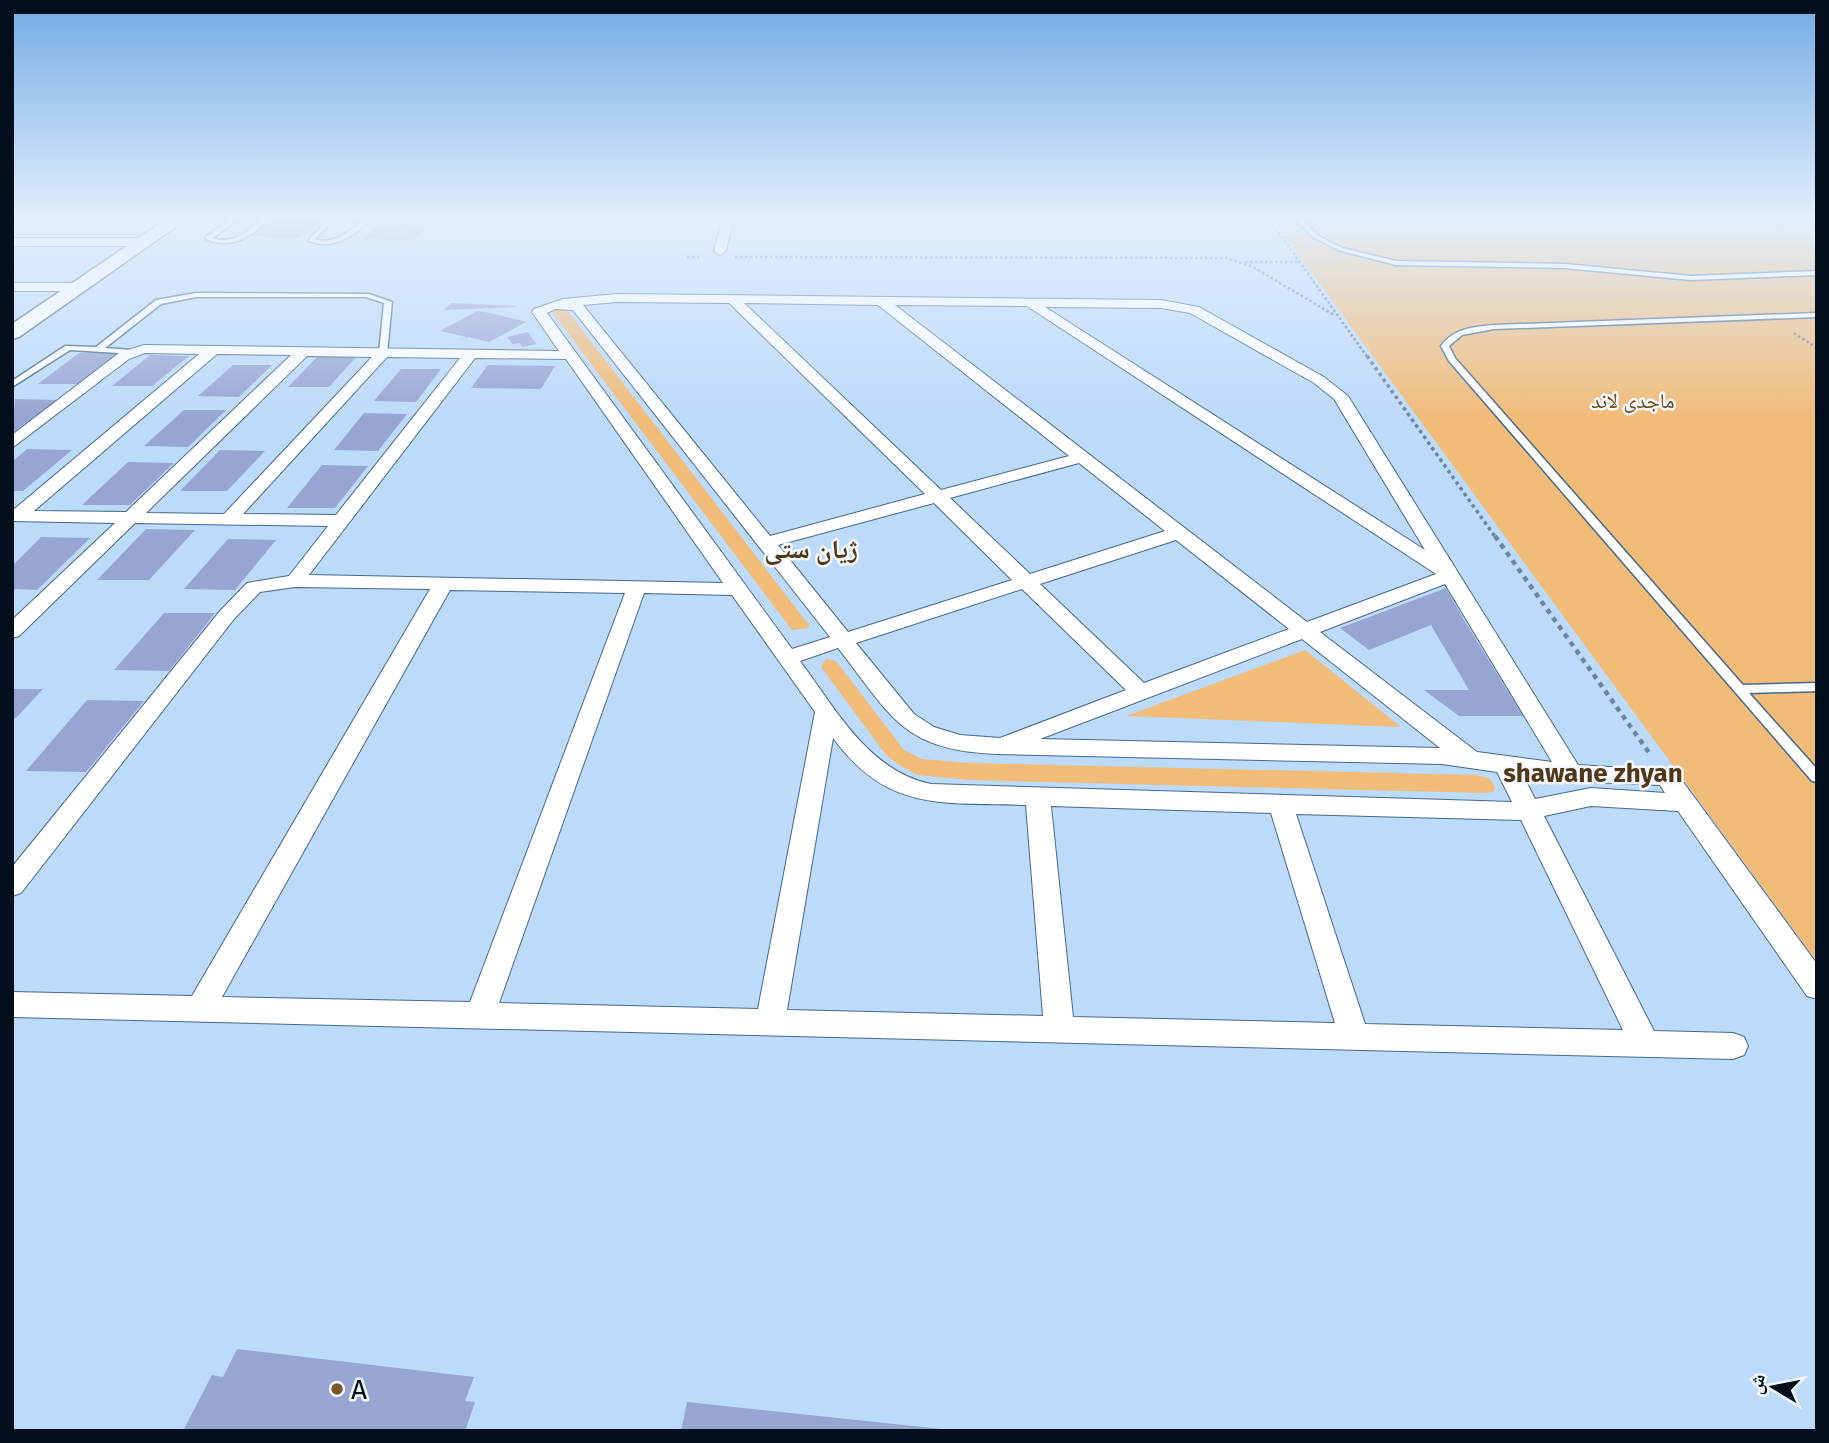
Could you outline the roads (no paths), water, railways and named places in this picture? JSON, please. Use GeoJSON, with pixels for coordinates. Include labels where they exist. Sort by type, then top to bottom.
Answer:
{"type":"FeatureCollection","features":[{"type":"Feature","properties":{"kind":"street"},"geometry":{"type":"LineString","coordinates":[[12,333],[84,283]]}},
{"type":"Feature","properties":{"kind":"street"},"geometry":{"type":"LineString","coordinates":[[12,287],[80,286]]}},
{"type":"Feature","properties":{"kind":"street"},"geometry":{"type":"LineString","coordinates":[[1571,773],[1346,404],[1319,380],[1182,306],[1029,302],[602,299],[560,304],[542,309],[538,314],[865,764],[892,784],[931,793],[1281,805],[1528,810],[1591,797],[1685,803]]}},
{"type":"Feature","properties":{"kind":"street"},"geometry":{"type":"LineString","coordinates":[[732,299],[1141,692]]}},
{"type":"Feature","properties":{"kind":"street"},"geometry":{"type":"LineString","coordinates":[[881,301],[1470,759]]}},
{"type":"Feature","properties":{"kind":"street"},"geometry":{"type":"LineString","coordinates":[[1029,302],[1451,575]]}},
{"type":"Feature","properties":{"kind":"street"},"geometry":{"type":"LineString","coordinates":[[560,304],[577,306],[917,729],[948,742],[997,746],[1470,759],[1571,773],[1667,777],[1817,987]]}},
{"type":"Feature","properties":{"kind":"street"},"geometry":{"type":"LineString","coordinates":[[12,443],[132,352],[150,349],[568,355]]}},
{"type":"Feature","properties":{"kind":"street"},"geometry":{"type":"LineString","coordinates":[[15,516],[213,350]]}},
{"type":"Feature","properties":{"kind":"street"},"geometry":{"type":"LineString","coordinates":[[12,632],[304,351]]}},
{"type":"Feature","properties":{"kind":"street"},"geometry":{"type":"LineString","coordinates":[[229,519],[383,353]]}},
{"type":"Feature","properties":{"kind":"street"},"geometry":{"type":"LineString","coordinates":[[295,581],[471,354]]}},
{"type":"Feature","properties":{"kind":"street"},"geometry":{"type":"LineString","coordinates":[[765,542],[1083,457]]}},
{"type":"Feature","properties":{"kind":"street"},"geometry":{"type":"LineString","coordinates":[[15,516],[341,520]]}},
{"type":"Feature","properties":{"kind":"street"},"geometry":{"type":"LineString","coordinates":[[786,658],[1180,533]]}},
{"type":"Feature","properties":{"kind":"street"},"geometry":{"type":"LineString","coordinates":[[997,746],[1451,575]]}},
{"type":"Feature","properties":{"kind":"street"},"geometry":{"type":"LineString","coordinates":[[12,886],[244,594],[266,583],[295,581],[736,589]]}},
{"type":"Feature","properties":{"kind":"street"},"geometry":{"type":"LineString","coordinates":[[200,1008],[444,583]]}},
{"type":"Feature","properties":{"kind":"street"},"geometry":{"type":"LineString","coordinates":[[480,1015],[637,586]]}},
{"type":"Feature","properties":{"kind":"street"},"geometry":{"type":"LineString","coordinates":[[770,1022],[826,712]]}},
{"type":"Feature","properties":{"kind":"street"},"geometry":{"type":"LineString","coordinates":[[1505,762],[1645,1044]]}},
{"type":"Feature","properties":{"kind":"street"},"geometry":{"type":"LineString","coordinates":[[1038,796],[1059,1029]]}},
{"type":"Feature","properties":{"kind":"street"},"geometry":{"type":"LineString","coordinates":[[1281,805],[1354,1036]]}},
{"type":"Feature","properties":{"kind":"street"},"geometry":{"type":"LineString","coordinates":[[12,1004],[1732,1046]]}},
{"type":"Feature","properties":{"kind":"lane"},"geometry":{"type":"LineString","coordinates":[[99,349],[159,302],[197,295],[354,295],[380,298],[388,302],[383,353]]}},
{"type":"Feature","properties":{"kind":"lane"},"geometry":{"type":"LineString","coordinates":[[1817,315],[1494,327],[1463,332],[1452,337],[1445,346],[1452,359],[1817,779]]}},
{"type":"Feature","properties":{"kind":"lane"},"geometry":{"type":"LineString","coordinates":[[12,385],[64,349],[132,352]]}},
{"type":"Feature","properties":{"kind":"lane"},"geometry":{"type":"LineString","coordinates":[[1739,689],[1817,687]]}},
{"type":"Feature","properties":{"kind":"place","name":"A"},"geometry":{"type":"Point","coordinates":[337,1389]}},
{"type":"Feature","properties":{"kind":"district","name":"ژیان ستی"},"geometry":{"type":"Point","coordinates":[811,549]}},
{"type":"Feature","properties":{"kind":"district","name":"shawane zhyan"},"geometry":{"type":"Point","coordinates":[1593,773]}},
{"type":"Feature","properties":{"kind":"park label","name":"ماجدی لاند"},"geometry":{"type":"Point","coordinates":[1633,401]}}]}
